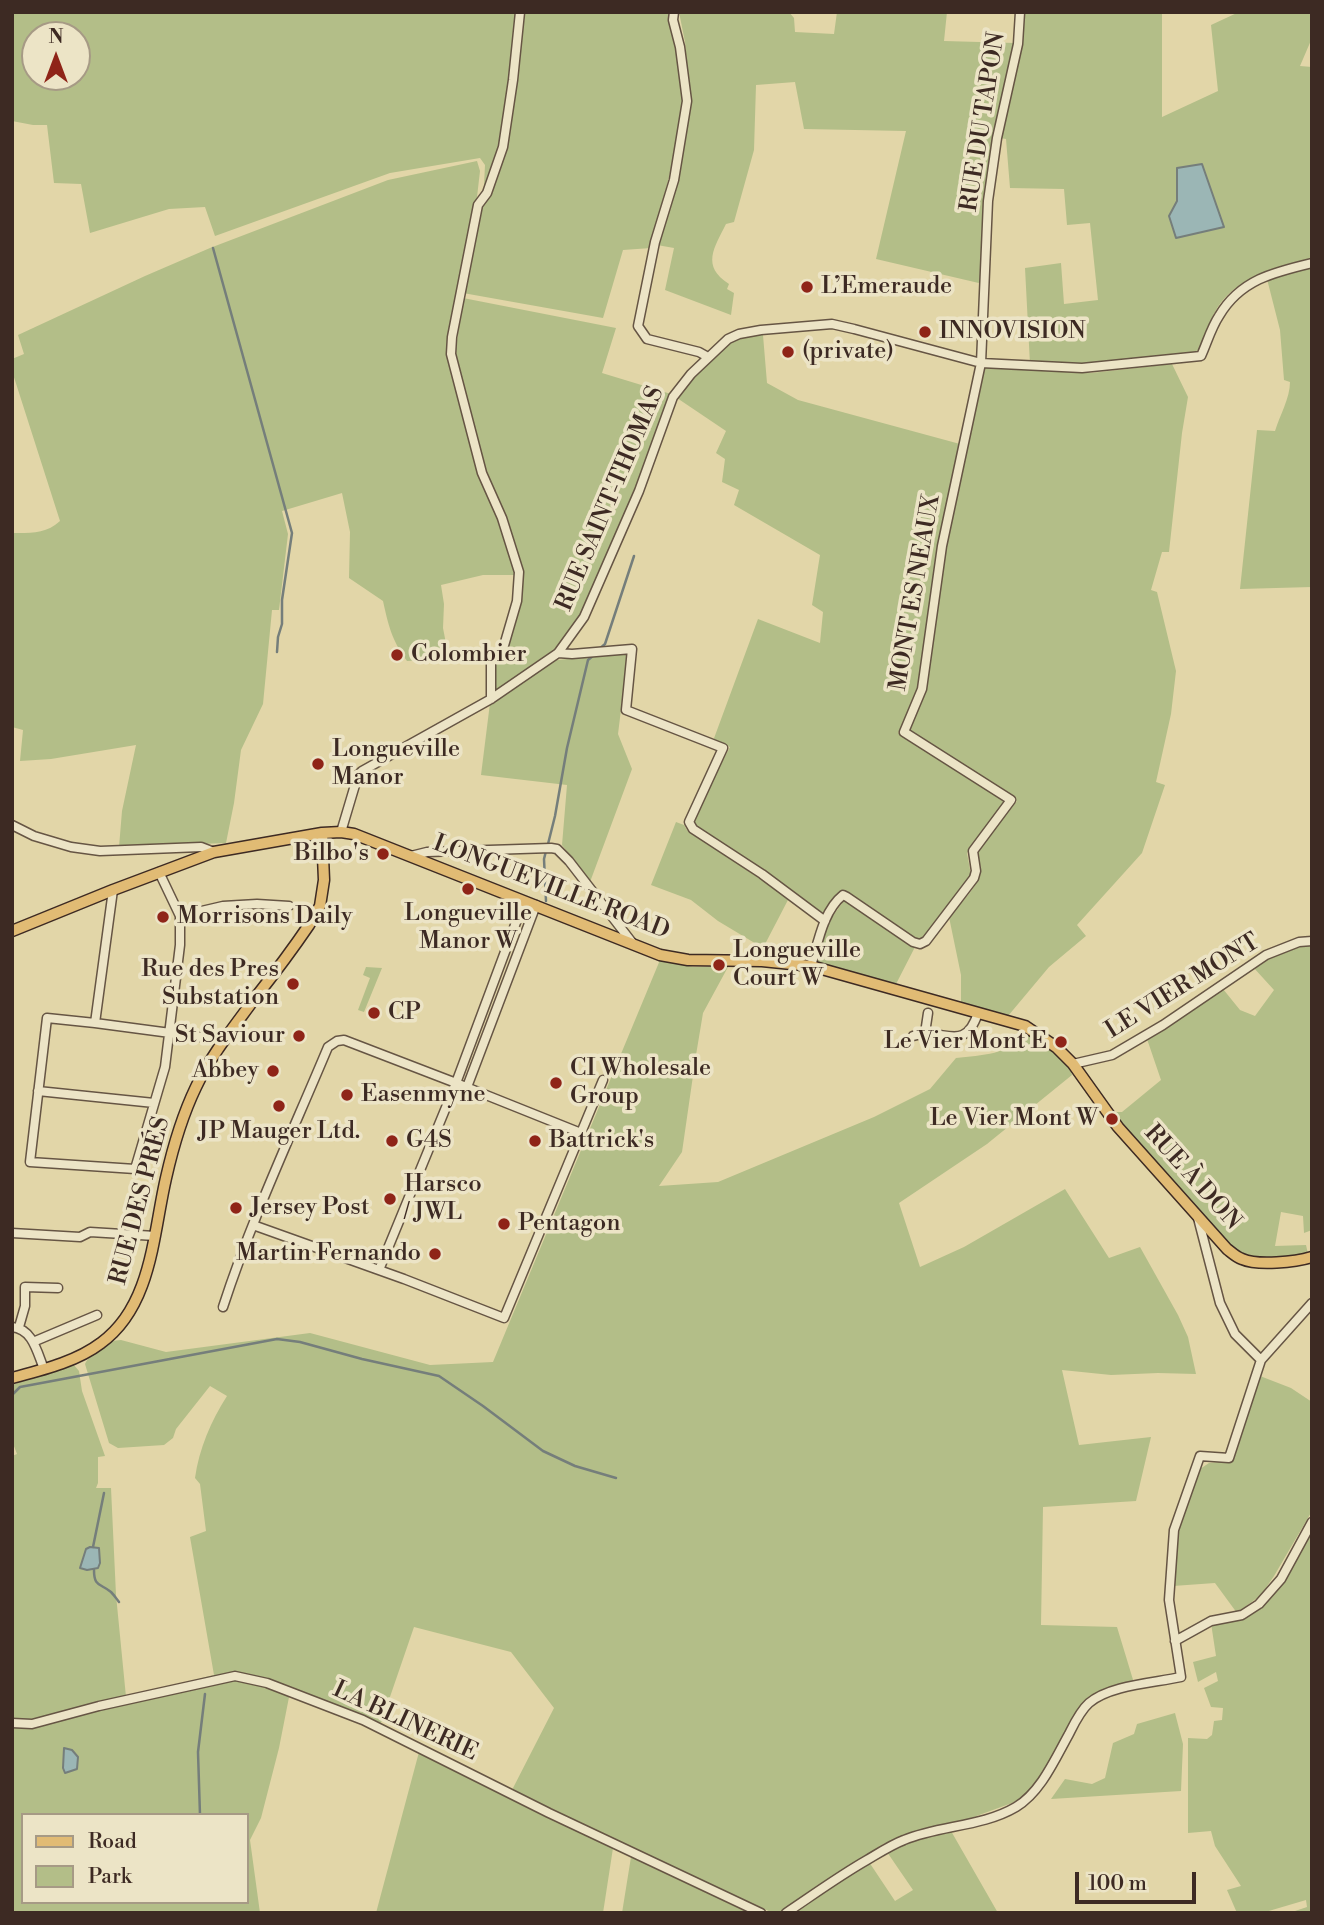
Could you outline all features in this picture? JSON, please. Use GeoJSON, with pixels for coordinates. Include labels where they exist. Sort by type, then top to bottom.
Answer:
{"type":"FeatureCollection","features":[{"type":"Feature","properties":{"kind":"main road","name":"LONGUEVILLE ROAD"},"geometry":{"type":"LineString","coordinates":[[12,931],[214,852],[341,832],[354,834],[660,955],[688,961],[762,961],[811,966],[1025,1026],[1056,1047],[1073,1064]]}},
{"type":"Feature","properties":{"kind":"main road","name":"RUE DES PRÉS"},"geometry":{"type":"LineString","coordinates":[[12,1378],[77,1357],[99,1345],[125,1320],[135,1304],[155,1236],[179,1127],[197,1086],[223,1040],[303,935],[320,906],[324,880],[322,833]]}},
{"type":"Feature","properties":{"kind":"main road","name":"RUE À DON"},"geometry":{"type":"LineString","coordinates":[[1073,1064],[1118,1127],[1227,1249],[1241,1259],[1258,1262],[1312,1257]]}},
{"type":"Feature","properties":{"kind":"street"},"geometry":{"type":"LineString","coordinates":[[491,699],[491,659],[503,649],[517,601],[519,572],[502,518],[482,473],[451,354],[478,205],[487,192],[503,147],[520,12]]}},
{"type":"Feature","properties":{"kind":"street"},"geometry":{"type":"LineString","coordinates":[[674,12],[673,20],[681,47],[687,101],[674,180],[655,242],[638,326],[647,339],[699,352],[708,357]]}},
{"type":"Feature","properties":{"kind":"street","name":"RUE DU TAPON"},"geometry":{"type":"LineString","coordinates":[[981,363],[988,201],[997,138],[1018,44],[1020,12]]}},
{"type":"Feature","properties":{"kind":"street","name":"RUE SAINT-THOMAS"},"geometry":{"type":"LineString","coordinates":[[341,832],[358,775],[362,771],[491,699],[558,653],[584,617],[639,491],[673,397],[691,374],[728,339],[761,330],[832,324],[981,363],[1082,368],[1201,356],[1218,316],[1234,294],[1276,272],[1312,263]]}},
{"type":"Feature","properties":{"kind":"street","name":"MONT ES NEAUX"},"geometry":{"type":"LineString","coordinates":[[811,966],[825,921],[842,895],[913,942],[920,944],[926,941],[974,878],[976,871],[973,851],[1011,800],[904,732],[922,689],[942,546],[981,363]]}},
{"type":"Feature","properties":{"kind":"street"},"geometry":{"type":"LineString","coordinates":[[558,653],[632,649],[626,710],[723,748],[689,822],[693,829],[762,874],[825,921]]}},
{"type":"Feature","properties":{"kind":"street"},"geometry":{"type":"LineString","coordinates":[[12,825],[34,836],[71,847],[100,851],[201,848],[214,852]]}},
{"type":"Feature","properties":{"kind":"street"},"geometry":{"type":"LineString","coordinates":[[411,856],[427,852],[557,849],[634,945]]}},
{"type":"Feature","properties":{"kind":"street"},"geometry":{"type":"LineString","coordinates":[[159,872],[180,916],[180,945],[171,1032],[165,1067],[135,1169],[30,1162],[47,1018],[171,1032],[223,1040]]}},
{"type":"Feature","properties":{"kind":"street"},"geometry":{"type":"LineString","coordinates":[[94,1023],[113,890]]}},
{"type":"Feature","properties":{"kind":"street"},"geometry":{"type":"LineString","coordinates":[[379,1270],[457,1083],[524,901]]}},
{"type":"Feature","properties":{"kind":"street"},"geometry":{"type":"LineString","coordinates":[[467,1087],[536,905]]}},
{"type":"Feature","properties":{"kind":"street"},"geometry":{"type":"LineString","coordinates":[[180,916],[223,906],[289,906]]}},
{"type":"Feature","properties":{"kind":"street","name":"LE VIER MONT"},"geometry":{"type":"LineString","coordinates":[[1073,1064],[1112,1055],[1163,1025],[1266,955],[1312,941]]}},
{"type":"Feature","properties":{"kind":"street"},"geometry":{"type":"LineString","coordinates":[[925,1033],[928,1013]]}},
{"type":"Feature","properties":{"kind":"street"},"geometry":{"type":"LineString","coordinates":[[913,1036],[925,1033],[961,1037],[970,1031],[978,1013]]}},
{"type":"Feature","properties":{"kind":"street"},"geometry":{"type":"LineString","coordinates":[[223,1307],[253,1225],[328,1047],[337,1041],[350,1042],[581,1133]]}},
{"type":"Feature","properties":{"kind":"street"},"geometry":{"type":"LineString","coordinates":[[253,1225],[504,1318],[603,1080]]}},
{"type":"Feature","properties":{"kind":"street"},"geometry":{"type":"LineString","coordinates":[[38,1091],[154,1103]]}},
{"type":"Feature","properties":{"kind":"street"},"geometry":{"type":"LineString","coordinates":[[1198,1218],[1220,1303],[1235,1335],[1261,1360]]}},
{"type":"Feature","properties":{"kind":"street"},"geometry":{"type":"LineString","coordinates":[[12,1233],[80,1237],[90,1232],[155,1236]]}},
{"type":"Feature","properties":{"kind":"street"},"geometry":{"type":"LineString","coordinates":[[44,1369],[29,1335],[16,1327],[25,1306],[25,1287],[58,1287]]}},
{"type":"Feature","properties":{"kind":"street"},"geometry":{"type":"LineString","coordinates":[[786,1913],[844,1874],[901,1841],[1013,1809],[1029,1798],[1078,1717],[1090,1703],[1105,1694],[1122,1689],[1181,1677],[1169,1600],[1174,1530],[1200,1456],[1229,1458],[1261,1360],[1312,1303]]}},
{"type":"Feature","properties":{"kind":"street"},"geometry":{"type":"LineString","coordinates":[[33,1342],[97,1315]]}},
{"type":"Feature","properties":{"kind":"street"},"geometry":{"type":"LineString","coordinates":[[1175,1641],[1211,1621],[1242,1615],[1259,1604],[1281,1579],[1312,1522]]}},
{"type":"Feature","properties":{"kind":"street","name":"LA BLINERIE"},"geometry":{"type":"LineString","coordinates":[[12,1723],[32,1724],[99,1706],[236,1676],[267,1683],[363,1720],[573,1825],[761,1913]]}},
{"type":"Feature","properties":{"kind":"green space"},"geometry":{"type":"Polygon","coordinates":[[[12,12],[518,12],[511,82],[498,156],[487,186],[484,185],[485,165],[480,158],[390,173],[215,236],[205,207],[169,209],[90,233],[81,184],[54,183],[47,125],[12,121],[12,12]]]}},
{"type":"Feature","properties":{"kind":"green space"},"geometry":{"type":"Polygon","coordinates":[[[523,12],[671,12],[684,99],[674,157],[651,248],[623,250],[603,318],[463,293],[482,205],[492,188],[523,12]]]}},
{"type":"Feature","properties":{"kind":"green space"},"geometry":{"type":"Polygon","coordinates":[[[679,12],[789,12],[794,18],[795,32],[834,34],[837,12],[947,12],[944,41],[1015,43],[984,201],[983,284],[876,259],[906,131],[804,129],[795,82],[756,85],[754,150],[734,222],[726,224],[712,256],[715,270],[729,284],[727,289],[734,293],[731,315],[665,290],[674,248],[657,245],[690,97],[685,42],[679,12]]]}},
{"type":"Feature","properties":{"kind":"green space"},"geometry":{"type":"Polygon","coordinates":[[[1022,12],[1162,12],[1162,117],[1218,91],[1211,25],[1239,12],[1312,12],[1312,38],[1300,66],[1312,67],[1312,259],[1270,270],[1232,291],[1214,314],[1205,340],[1195,352],[1071,366],[1030,364],[1025,268],[1061,263],[1064,304],[1098,300],[1090,223],[1067,225],[1064,189],[1010,188],[1006,139],[1000,138],[1022,12]]]}},
{"type":"Feature","properties":{"kind":"green space"},"geometry":{"type":"Polygon","coordinates":[[[477,161],[480,171],[477,197],[447,342],[447,354],[516,575],[483,575],[441,585],[444,604],[443,628],[449,659],[407,661],[391,632],[383,601],[349,578],[350,532],[342,493],[282,511],[288,534],[279,610],[272,610],[263,704],[241,750],[226,843],[119,847],[122,811],[136,745],[51,759],[20,761],[23,730],[12,727],[12,533],[43,531],[60,521],[12,371],[12,359],[24,354],[18,335],[210,248],[388,180],[477,161]]]}},
{"type":"Feature","properties":{"kind":"green space"},"geometry":{"type":"Polygon","coordinates":[[[1312,267],[1312,587],[1240,589],[1257,430],[1275,431],[1290,388],[1290,382],[1284,380],[1280,330],[1267,279],[1312,267]]]}},
{"type":"Feature","properties":{"kind":"green space"},"geometry":{"type":"Polygon","coordinates":[[[463,298],[616,328],[602,373],[671,394],[639,484],[579,618],[553,652],[492,693],[492,663],[505,651],[521,570],[486,475],[455,355],[463,298]]]}},
{"type":"Feature","properties":{"kind":"green space"},"geometry":{"type":"Polygon","coordinates":[[[752,335],[763,335],[767,383],[798,400],[960,444],[919,689],[898,733],[1006,802],[967,853],[971,875],[967,885],[925,936],[916,940],[843,890],[824,915],[749,861],[695,827],[692,819],[730,747],[713,741],[758,619],[820,643],[823,612],[812,605],[820,555],[734,505],[739,490],[722,482],[725,459],[716,453],[726,431],[677,398],[695,374],[731,342],[752,335]]]}},
{"type":"Feature","properties":{"kind":"green space"},"geometry":{"type":"Polygon","coordinates":[[[1172,364],[1188,397],[1169,552],[1162,552],[1151,590],[1157,592],[1176,671],[1171,714],[1156,782],[1165,785],[1142,853],[1077,925],[1086,936],[1049,967],[1008,1016],[961,1003],[961,975],[949,917],[978,881],[981,869],[977,852],[1017,801],[908,730],[924,691],[949,523],[983,367],[1091,373],[1172,364]]]}},
{"type":"Feature","properties":{"kind":"green space"},"geometry":{"type":"Polygon","coordinates":[[[628,653],[618,734],[632,769],[590,882],[562,845],[567,785],[481,775],[490,703],[557,660],[628,653]]]}},
{"type":"Feature","properties":{"kind":"green space"},"geometry":{"type":"Polygon","coordinates":[[[676,822],[789,898],[763,948],[718,921],[691,900],[651,885],[676,822]]]}},
{"type":"Feature","properties":{"kind":"green space"},"geometry":{"type":"Polygon","coordinates":[[[845,899],[915,947],[895,986],[816,962],[828,923],[845,899]]]}},
{"type":"Feature","properties":{"kind":"green space"},"geometry":{"type":"Polygon","coordinates":[[[1312,945],[1312,1230],[1304,1233],[1303,1216],[1281,1212],[1275,1246],[1306,1245],[1308,1254],[1278,1259],[1256,1258],[1240,1252],[1216,1230],[1112,1112],[1122,1112],[1161,1080],[1147,1039],[1223,989],[1240,1010],[1255,1016],[1274,990],[1253,967],[1286,950],[1312,945]]]}},
{"type":"Feature","properties":{"kind":"green space"},"geometry":{"type":"Polygon","coordinates":[[[660,960],[693,967],[728,967],[703,1013],[682,1152],[659,1186],[718,1182],[874,1117],[930,1089],[956,1058],[1003,1050],[1027,1033],[1060,1057],[1072,1075],[987,1144],[899,1203],[920,1267],[964,1247],[1065,1189],[1109,1258],[1140,1247],[1178,1315],[1188,1337],[1196,1374],[1111,1375],[1062,1370],[1079,1445],[1151,1437],[1136,1501],[1043,1507],[1041,1625],[1117,1627],[1134,1683],[1087,1698],[1044,1770],[1025,1796],[960,1822],[883,1844],[786,1911],[773,1913],[606,1837],[512,1790],[554,1708],[511,1652],[414,1627],[381,1723],[291,1687],[261,1818],[250,1840],[260,1913],[12,1913],[12,1456],[17,1454],[12,1441],[12,1385],[73,1364],[79,1371],[82,1391],[105,1456],[98,1457],[96,1488],[111,1488],[116,1595],[126,1697],[214,1675],[190,1537],[206,1531],[200,1484],[195,1478],[206,1436],[227,1396],[210,1386],[176,1429],[173,1438],[164,1445],[118,1448],[109,1443],[85,1364],[87,1360],[105,1345],[121,1340],[166,1352],[310,1333],[430,1365],[493,1362],[660,960]]]}},
{"type":"Feature","properties":{"kind":"green space"},"geometry":{"type":"Polygon","coordinates":[[[366,967],[382,968],[364,1012],[358,1010],[370,978],[363,975],[366,967]]]}},
{"type":"Feature","properties":{"kind":"green space"},"geometry":{"type":"Polygon","coordinates":[[[1260,1376],[1291,1388],[1312,1402],[1312,1511],[1261,1595],[1237,1613],[1215,1583],[1173,1586],[1179,1529],[1187,1498],[1200,1469],[1209,1463],[1232,1461],[1260,1376]]]}},
{"type":"Feature","properties":{"kind":"green space"},"geometry":{"type":"Polygon","coordinates":[[[1312,1527],[1312,1913],[1289,1913],[1307,1907],[1306,1900],[1262,1913],[1237,1913],[1227,1890],[1241,1886],[1215,1846],[1211,1831],[1188,1833],[1188,1738],[1207,1739],[1212,1735],[1214,1721],[1222,1720],[1223,1708],[1211,1707],[1204,1688],[1218,1681],[1216,1672],[1198,1682],[1193,1662],[1216,1656],[1211,1623],[1261,1606],[1312,1527]]]}},
{"type":"Feature","properties":{"kind":"green space"},"geometry":{"type":"Polygon","coordinates":[[[1175,1713],[1183,1744],[1181,1791],[1051,1799],[1065,1779],[1092,1784],[1105,1778],[1113,1743],[1134,1734],[1137,1724],[1175,1713]]]}},
{"type":"Feature","properties":{"kind":"green space"},"geometry":{"type":"Polygon","coordinates":[[[419,1752],[613,1848],[603,1913],[376,1913],[419,1752]]]}},
{"type":"Feature","properties":{"kind":"green space"},"geometry":{"type":"Polygon","coordinates":[[[951,1831],[998,1913],[792,1913],[869,1862],[895,1901],[913,1890],[887,1852],[918,1839],[951,1831]]]}},
{"type":"Feature","properties":{"kind":"green space"},"geometry":{"type":"Polygon","coordinates":[[[631,1857],[749,1913],[622,1913],[631,1857]]]}},
{"type":"Feature","properties":{"kind":"water"},"geometry":{"type":"Polygon","coordinates":[[[1202,164],[1224,227],[1176,238],[1169,216],[1177,201],[1177,168],[1202,164]]]}},
{"type":"Feature","properties":{"kind":"water"},"geometry":{"type":"Polygon","coordinates":[[[99,1548],[98,1568],[80,1568],[86,1549],[99,1548]]]}},
{"type":"Feature","properties":{"kind":"water"},"geometry":{"type":"Polygon","coordinates":[[[64,1748],[72,1750],[78,1757],[77,1769],[65,1773],[63,1768],[64,1748]]]}},
{"type":"Feature","properties":{"kind":"waterway"},"geometry":{"type":"LineString","coordinates":[[213,248],[292,533],[277,652]]}},
{"type":"Feature","properties":{"kind":"waterway"},"geometry":{"type":"LineString","coordinates":[[598,650],[605,644],[634,556]]}},
{"type":"Feature","properties":{"kind":"waterway"},"geometry":{"type":"LineString","coordinates":[[548,844],[588,660],[594,655]]}},
{"type":"Feature","properties":{"kind":"waterway"},"geometry":{"type":"LineString","coordinates":[[546,851],[546,901]]}},
{"type":"Feature","properties":{"kind":"waterway"},"geometry":{"type":"LineString","coordinates":[[12,1395],[20,1387],[277,1339],[300,1342],[439,1376],[543,1451],[575,1466],[616,1478]]}},
{"type":"Feature","properties":{"kind":"waterway"},"geometry":{"type":"LineString","coordinates":[[93,1547],[104,1493]]}},
{"type":"Feature","properties":{"kind":"waterway"},"geometry":{"type":"LineString","coordinates":[[94,1570],[96,1582],[111,1592],[119,1602]]}},
{"type":"Feature","properties":{"kind":"waterway"},"geometry":{"type":"LineString","coordinates":[[200,1813],[198,1752],[205,1694]]}},
{"type":"Feature","properties":{"kind":"place","name":"L’Emeraude"},"geometry":{"type":"Point","coordinates":[807,287]}},
{"type":"Feature","properties":{"kind":"place","name":"INNOVISION"},"geometry":{"type":"Point","coordinates":[925,332]}},
{"type":"Feature","properties":{"kind":"place","name":"(private)"},"geometry":{"type":"Point","coordinates":[788,352]}},
{"type":"Feature","properties":{"kind":"place","name":"Colombier"},"geometry":{"type":"Point","coordinates":[397,655]}},
{"type":"Feature","properties":{"kind":"place","name":"Longueville Manor"},"geometry":{"type":"Point","coordinates":[318,764]}},
{"type":"Feature","properties":{"kind":"place","name":"Bilbo's"},"geometry":{"type":"Point","coordinates":[383,854]}},
{"type":"Feature","properties":{"kind":"place","name":"Longueville Manor W"},"geometry":{"type":"Point","coordinates":[468,889]}},
{"type":"Feature","properties":{"kind":"place","name":"Morrisons Daily"},"geometry":{"type":"Point","coordinates":[163,917]}},
{"type":"Feature","properties":{"kind":"place","name":"Longueville Court W"},"geometry":{"type":"Point","coordinates":[719,965]}},
{"type":"Feature","properties":{"kind":"place","name":"Rue des Pres Substation"},"geometry":{"type":"Point","coordinates":[293,984]}},
{"type":"Feature","properties":{"kind":"place","name":"CP"},"geometry":{"type":"Point","coordinates":[374,1013]}},
{"type":"Feature","properties":{"kind":"place","name":"St Saviour"},"geometry":{"type":"Point","coordinates":[299,1036]}},
{"type":"Feature","properties":{"kind":"place","name":"Le Vier Mont E"},"geometry":{"type":"Point","coordinates":[1061,1042]}},
{"type":"Feature","properties":{"kind":"place","name":"Abbey"},"geometry":{"type":"Point","coordinates":[273,1071]}},
{"type":"Feature","properties":{"kind":"place","name":"CI Wholesale Group"},"geometry":{"type":"Point","coordinates":[556,1083]}},
{"type":"Feature","properties":{"kind":"place","name":"Easenmyne"},"geometry":{"type":"Point","coordinates":[347,1095]}},
{"type":"Feature","properties":{"kind":"place","name":"JP Mauger Ltd."},"geometry":{"type":"Point","coordinates":[279,1106]}},
{"type":"Feature","properties":{"kind":"place","name":"Le Vier Mont W"},"geometry":{"type":"Point","coordinates":[1112,1119]}},
{"type":"Feature","properties":{"kind":"place","name":"G4S"},"geometry":{"type":"Point","coordinates":[392,1141]}},
{"type":"Feature","properties":{"kind":"place","name":"Battrick's"},"geometry":{"type":"Point","coordinates":[535,1141]}},
{"type":"Feature","properties":{"kind":"place","name":"Harsco / JWL"},"geometry":{"type":"Point","coordinates":[390,1199]}},
{"type":"Feature","properties":{"kind":"place","name":"Jersey Post"},"geometry":{"type":"Point","coordinates":[236,1208]}},
{"type":"Feature","properties":{"kind":"place","name":"Pentagon"},"geometry":{"type":"Point","coordinates":[504,1224]}},
{"type":"Feature","properties":{"kind":"place","name":"Martin Fernando"},"geometry":{"type":"Point","coordinates":[435,1254]}}]}
